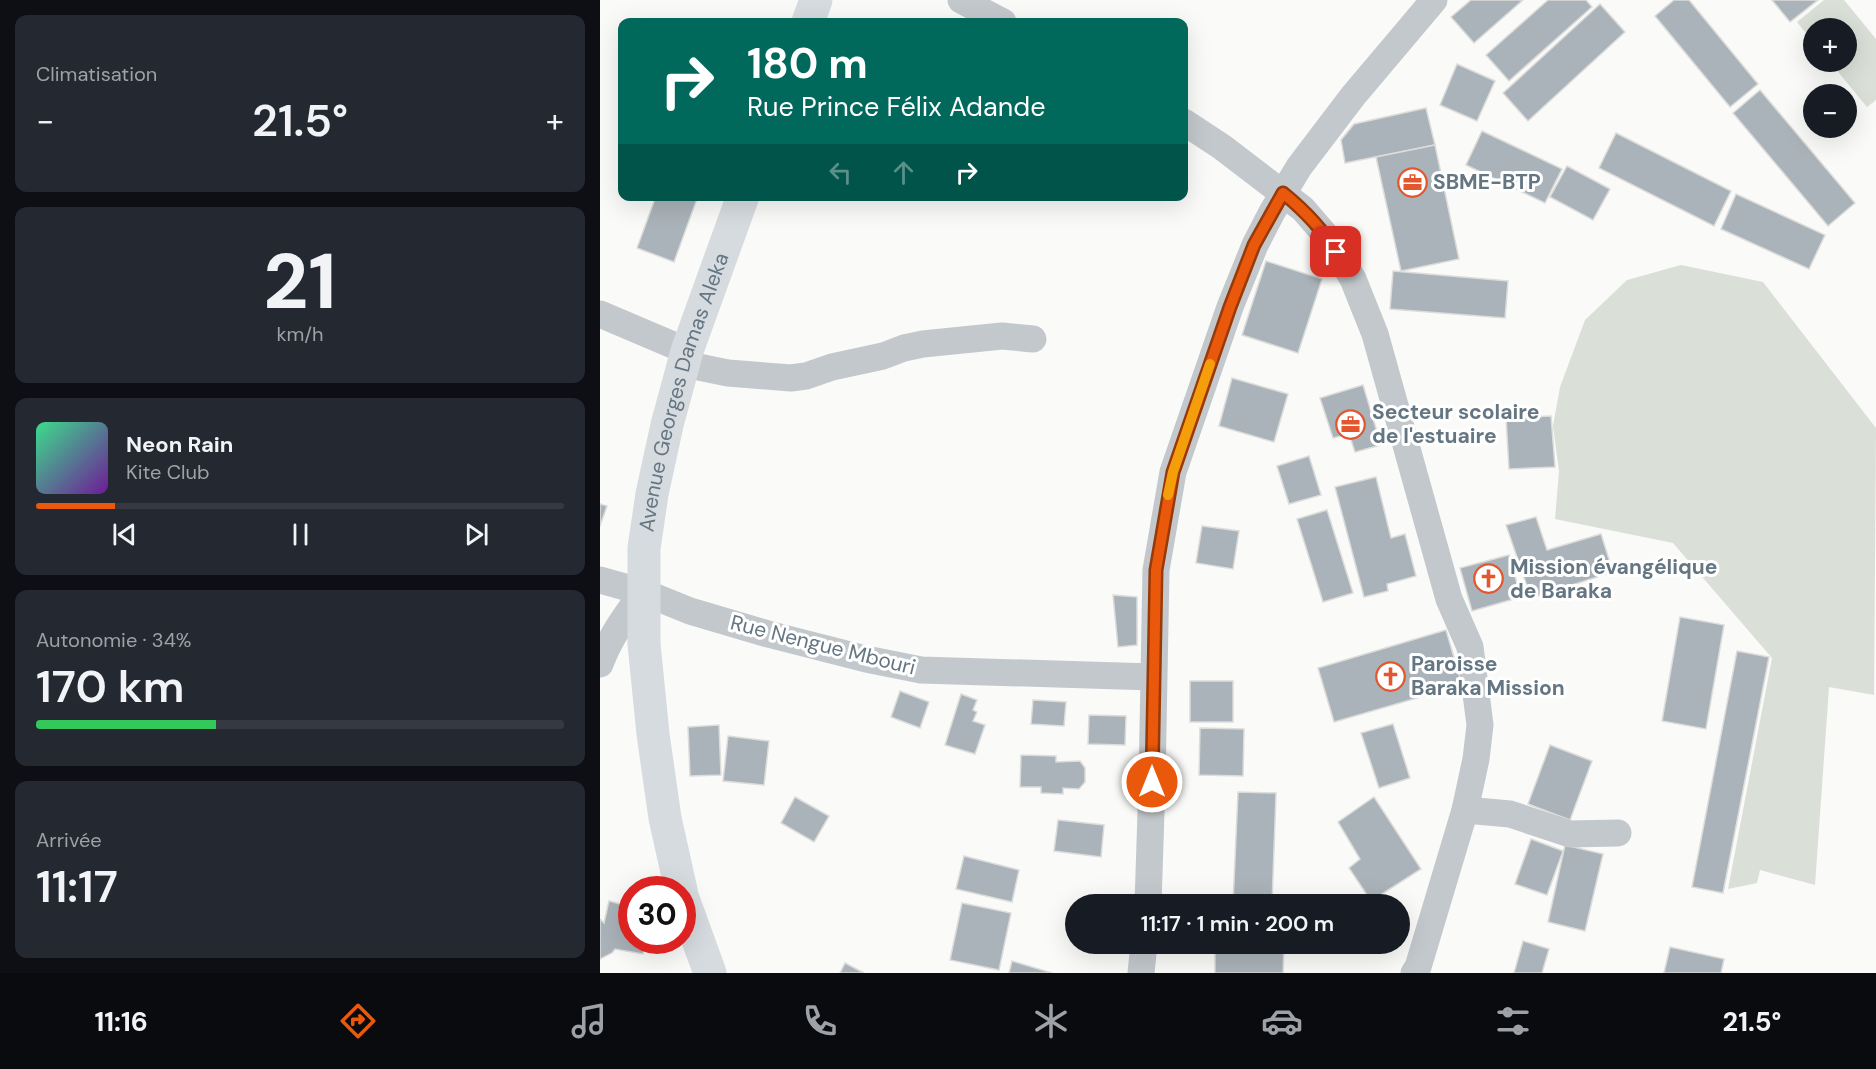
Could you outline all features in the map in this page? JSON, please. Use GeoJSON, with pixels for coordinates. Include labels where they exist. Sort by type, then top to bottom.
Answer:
{"type":"FeatureCollection","features":[{"type":"Feature","properties":{"kind":"main road"},"geometry":{"type":"LineString","coordinates":[[809,18],[816,0]]}},
{"type":"Feature","properties":{"kind":"main road","name":"Avenue Georges Damas Aleka"},"geometry":{"type":"LineString","coordinates":[[678,876],[665,818],[653,734],[644,644],[644,548],[652,494],[667,426],[686,357],[741,201]]}},
{"type":"Feature","properties":{"kind":"main road"},"geometry":{"type":"LineString","coordinates":[[696,934],[710,973]]}},
{"type":"Feature","properties":{"kind":"street"},"geometry":{"type":"LineString","coordinates":[[961,0],[995,18]]}},
{"type":"Feature","properties":{"kind":"street"},"geometry":{"type":"LineString","coordinates":[[1148,894],[1156,570],[1173,472],[1254,245],[1299,167],[1353,96],[1434,0]]}},
{"type":"Feature","properties":{"kind":"street"},"geometry":{"type":"LineString","coordinates":[[1188,125],[1222,147],[1303,209],[1328,238],[1353,279],[1378,344],[1449,599],[1470,647],[1480,725],[1465,810],[1434,918],[1414,973]]}},
{"type":"Feature","properties":{"kind":"street"},"geometry":{"type":"LineString","coordinates":[[600,314],[686,357],[728,373],[791,378],[806,376],[923,344],[1002,336],[1033,339]]}},
{"type":"Feature","properties":{"kind":"street","name":"Rue Nengue Mbouri"},"geometry":{"type":"LineString","coordinates":[[600,580],[643,592],[690,611],[768,634],[866,659],[921,670],[1153,677]]}},
{"type":"Feature","properties":{"kind":"street"},"geometry":{"type":"LineString","coordinates":[[600,664],[606,647],[623,618],[643,592]]}},
{"type":"Feature","properties":{"kind":"street"},"geometry":{"type":"LineString","coordinates":[[1465,810],[1510,814],[1569,834],[1618,833]]}},
{"type":"Feature","properties":{"kind":"street"},"geometry":{"type":"LineString","coordinates":[[1141,973],[1143,954]]}},
{"type":"Feature","properties":{"kind":"shaded area"},"geometry":{"type":"Polygon","coordinates":[[[1824,0],[1844,0],[1876,39],[1876,100],[1867,107],[1857,95],[1857,84],[1848,84],[1838,72],[1857,72],[1857,18],[1803,18],[1803,30],[1797,22],[1824,0]]]}},
{"type":"Feature","properties":{"kind":"shaded area"},"geometry":{"type":"Polygon","coordinates":[[[1681,265],[1763,282],[1876,428],[1874,695],[1829,687],[1815,885],[1760,870],[1757,883],[1728,889],[1772,658],[1673,543],[1555,519],[1559,471],[1553,426],[1560,387],[1585,320],[1627,280],[1681,265]]]}},
{"type":"Feature","properties":{"kind":"building"},"geometry":{"type":"Polygon","coordinates":[[[1471,0],[1523,0],[1474,43],[1451,17],[1471,0]]]}},
{"type":"Feature","properties":{"kind":"building"},"geometry":{"type":"Polygon","coordinates":[[[1548,0],[1586,0],[1592,7],[1509,81],[1486,55],[1548,0]]]}},
{"type":"Feature","properties":{"kind":"building"},"geometry":{"type":"Polygon","coordinates":[[[1674,0],[1689,0],[1758,84],[1730,107],[1655,16],[1674,0]]]}},
{"type":"Feature","properties":{"kind":"building"},"geometry":{"type":"Polygon","coordinates":[[[1772,0],[1818,0],[1790,22],[1772,0]]]}},
{"type":"Feature","properties":{"kind":"building"},"geometry":{"type":"Polygon","coordinates":[[[1600,4],[1625,32],[1528,121],[1503,93],[1600,4]]]}},
{"type":"Feature","properties":{"kind":"building"},"geometry":{"type":"Polygon","coordinates":[[[1457,64],[1495,81],[1477,121],[1440,105],[1457,64]]]}},
{"type":"Feature","properties":{"kind":"building"},"geometry":{"type":"Polygon","coordinates":[[[1760,90],[1855,203],[1828,226],[1733,113],[1760,90]]]}},
{"type":"Feature","properties":{"kind":"building"},"geometry":{"type":"Polygon","coordinates":[[[1426,108],[1435,145],[1345,163],[1341,140],[1354,124],[1426,108]]]}},
{"type":"Feature","properties":{"kind":"building"},"geometry":{"type":"Polygon","coordinates":[[[1482,131],[1562,169],[1545,203],[1466,165],[1482,131]]]}},
{"type":"Feature","properties":{"kind":"building"},"geometry":{"type":"Polygon","coordinates":[[[1616,133],[1731,191],[1714,226],[1599,168],[1616,133]]]}},
{"type":"Feature","properties":{"kind":"building","name":"SBME-BTP"},"geometry":{"type":"Polygon","coordinates":[[[1435,145],[1459,259],[1401,271],[1376,157],[1435,145]]]}},
{"type":"Feature","properties":{"kind":"building"},"geometry":{"type":"Polygon","coordinates":[[[1567,166],[1610,189],[1593,220],[1550,197],[1567,166]]]}},
{"type":"Feature","properties":{"kind":"building"},"geometry":{"type":"Polygon","coordinates":[[[1736,194],[1825,235],[1809,269],[1721,229],[1736,194]]]}},
{"type":"Feature","properties":{"kind":"building"},"geometry":{"type":"Polygon","coordinates":[[[654,201],[696,201],[674,262],[637,248],[654,201]]]}},
{"type":"Feature","properties":{"kind":"building"},"geometry":{"type":"Polygon","coordinates":[[[1266,261],[1322,279],[1298,353],[1242,335],[1266,261]]]}},
{"type":"Feature","properties":{"kind":"building"},"geometry":{"type":"Polygon","coordinates":[[[1393,271],[1508,281],[1505,318],[1390,309],[1393,271]]]}},
{"type":"Feature","properties":{"kind":"building"},"geometry":{"type":"Polygon","coordinates":[[[1232,378],[1288,394],[1274,442],[1219,426],[1232,378]]]}},
{"type":"Feature","properties":{"kind":"building","name":"Secteur scolaire de l'estuaire"},"geometry":{"type":"Polygon","coordinates":[[[1363,385],[1381,445],[1355,452],[1349,434],[1333,438],[1320,398],[1363,385]]]}},
{"type":"Feature","properties":{"kind":"building"},"geometry":{"type":"Polygon","coordinates":[[[1551,416],[1555,467],[1509,469],[1506,418],[1551,416]]]}},
{"type":"Feature","properties":{"kind":"building"},"geometry":{"type":"Polygon","coordinates":[[[1309,456],[1321,495],[1289,504],[1277,466],[1309,456]]]}},
{"type":"Feature","properties":{"kind":"building"},"geometry":{"type":"Polygon","coordinates":[[[1376,477],[1391,538],[1405,534],[1416,576],[1387,584],[1388,591],[1364,597],[1335,487],[1376,477]]]}},
{"type":"Feature","properties":{"kind":"building"},"geometry":{"type":"Polygon","coordinates":[[[600,504],[607,506],[600,526],[600,504]]]}},
{"type":"Feature","properties":{"kind":"building"},"geometry":{"type":"Polygon","coordinates":[[[1327,510],[1353,593],[1323,602],[1297,519],[1327,510]]]}},
{"type":"Feature","properties":{"kind":"building"},"geometry":{"type":"Polygon","coordinates":[[[1536,517],[1547,550],[1601,534],[1613,572],[1531,598],[1506,525],[1536,517]]]}},
{"type":"Feature","properties":{"kind":"building"},"geometry":{"type":"Polygon","coordinates":[[[1202,526],[1239,531],[1233,569],[1196,563],[1202,526]]]}},
{"type":"Feature","properties":{"kind":"building","name":"Mission évangélique de Baraka"},"geometry":{"type":"Polygon","coordinates":[[[1509,555],[1521,597],[1472,611],[1460,568],[1509,555]]]}},
{"type":"Feature","properties":{"kind":"building"},"geometry":{"type":"Polygon","coordinates":[[[1113,595],[1137,597],[1137,645],[1118,647],[1113,595]]]}},
{"type":"Feature","properties":{"kind":"building"},"geometry":{"type":"Polygon","coordinates":[[[1680,617],[1724,625],[1706,729],[1662,721],[1680,617]]]}},
{"type":"Feature","properties":{"kind":"building","name":"Paroisse Baraka Mission"},"geometry":{"type":"Polygon","coordinates":[[[1446,630],[1462,685],[1334,722],[1318,668],[1446,630]]]}},
{"type":"Feature","properties":{"kind":"building"},"geometry":{"type":"Polygon","coordinates":[[[1737,651],[1769,657],[1723,893],[1692,887],[1737,651]]]}},
{"type":"Feature","properties":{"kind":"building"},"geometry":{"type":"Polygon","coordinates":[[[1190,681],[1233,681],[1233,722],[1190,722],[1190,681]]]}},
{"type":"Feature","properties":{"kind":"building"},"geometry":{"type":"Polygon","coordinates":[[[900,691],[929,702],[920,728],[891,717],[900,691]]]}},
{"type":"Feature","properties":{"kind":"building"},"geometry":{"type":"Polygon","coordinates":[[[961,694],[977,700],[973,710],[977,712],[973,721],[985,725],[975,754],[945,745],[961,694]]]}},
{"type":"Feature","properties":{"kind":"building"},"geometry":{"type":"Polygon","coordinates":[[[1033,700],[1066,702],[1064,726],[1031,724],[1033,700]]]}},
{"type":"Feature","properties":{"kind":"building"},"geometry":{"type":"Polygon","coordinates":[[[1089,715],[1126,716],[1125,745],[1088,744],[1089,715]]]}},
{"type":"Feature","properties":{"kind":"building"},"geometry":{"type":"Polygon","coordinates":[[[1393,724],[1410,778],[1379,788],[1361,733],[1393,724]]]}},
{"type":"Feature","properties":{"kind":"building"},"geometry":{"type":"Polygon","coordinates":[[[719,725],[721,775],[690,776],[688,727],[719,725]]]}},
{"type":"Feature","properties":{"kind":"building"},"geometry":{"type":"Polygon","coordinates":[[[1200,728],[1244,729],[1243,776],[1199,775],[1200,728]]]}},
{"type":"Feature","properties":{"kind":"building"},"geometry":{"type":"Polygon","coordinates":[[[728,736],[769,741],[764,785],[723,781],[728,736]]]}},
{"type":"Feature","properties":{"kind":"building"},"geometry":{"type":"Polygon","coordinates":[[[1550,745],[1592,761],[1570,820],[1528,804],[1550,745]]]}},
{"type":"Feature","properties":{"kind":"building"},"geometry":{"type":"Polygon","coordinates":[[[1021,755],[1056,756],[1056,762],[1080,761],[1085,768],[1085,782],[1079,789],[1063,788],[1063,794],[1041,793],[1041,787],[1020,787],[1021,755]]]}},
{"type":"Feature","properties":{"kind":"building"},"geometry":{"type":"Polygon","coordinates":[[[1238,792],[1276,793],[1272,894],[1233,894],[1238,792]]]}},
{"type":"Feature","properties":{"kind":"building"},"geometry":{"type":"Polygon","coordinates":[[[795,797],[829,816],[814,842],[781,823],[795,797]]]}},
{"type":"Feature","properties":{"kind":"building"},"geometry":{"type":"Polygon","coordinates":[[[1374,797],[1421,869],[1382,894],[1366,894],[1349,868],[1360,859],[1338,822],[1374,797]]]}},
{"type":"Feature","properties":{"kind":"building"},"geometry":{"type":"Polygon","coordinates":[[[1058,820],[1104,825],[1101,857],[1054,851],[1058,820]]]}},
{"type":"Feature","properties":{"kind":"building"},"geometry":{"type":"Polygon","coordinates":[[[1531,839],[1563,851],[1547,895],[1515,884],[1531,839]]]}},
{"type":"Feature","properties":{"kind":"building"},"geometry":{"type":"Polygon","coordinates":[[[1565,845],[1603,854],[1585,931],[1548,922],[1565,845]]]}},
{"type":"Feature","properties":{"kind":"building"},"geometry":{"type":"Polygon","coordinates":[[[964,856],[1019,870],[1012,902],[956,889],[964,856]]]}},
{"type":"Feature","properties":{"kind":"building"},"geometry":{"type":"Polygon","coordinates":[[[609,901],[618,903],[618,950],[615,949],[600,959],[600,919],[604,923],[609,901]]]}},
{"type":"Feature","properties":{"kind":"building"},"geometry":{"type":"Polygon","coordinates":[[[962,903],[1011,913],[999,970],[950,960],[962,903]]]}},
{"type":"Feature","properties":{"kind":"building"},"geometry":{"type":"Polygon","coordinates":[[[1523,941],[1549,949],[1542,973],[1514,973],[1523,941]]]}},
{"type":"Feature","properties":{"kind":"building"},"geometry":{"type":"Polygon","coordinates":[[[1670,947],[1724,959],[1721,973],[1664,973],[1670,947]]]}},
{"type":"Feature","properties":{"kind":"building"},"geometry":{"type":"Polygon","coordinates":[[[1215,954],[1284,954],[1283,973],[1215,973],[1215,954]]]}},
{"type":"Feature","properties":{"kind":"building"},"geometry":{"type":"Polygon","coordinates":[[[1012,961],[1052,973],[1009,973],[1012,961]]]}},
{"type":"Feature","properties":{"kind":"building"},"geometry":{"type":"Polygon","coordinates":[[[845,963],[864,973],[840,973],[845,963]]]}},
{"type":"Feature","properties":{"kind":"slow traffic"},"geometry":{"type":"LineString","coordinates":[[1168,495],[1173,472],[1210,364]]}},
{"type":"Feature","properties":{"kind":"place","name":"SBME-BTP"},"geometry":{"type":"Point","coordinates":[1412,182]}},
{"type":"Feature","properties":{"kind":"place","name":"Secteur scolaire de l'estuaire"},"geometry":{"type":"Point","coordinates":[1351,424]}},
{"type":"Feature","properties":{"kind":"place","name":"Mission évangélique de Baraka"},"geometry":{"type":"Point","coordinates":[1489,579]}},
{"type":"Feature","properties":{"kind":"place","name":"Paroisse Baraka Mission"},"geometry":{"type":"Point","coordinates":[1390,676]}},
{"type":"Feature","properties":{"kind":"route"},"geometry":{"type":"LineString","coordinates":[[1152,782],[1156,570],[1173,472],[1201,390],[1254,245],[1283,193],[1303,209],[1328,238],[1336,252]]}}]}
